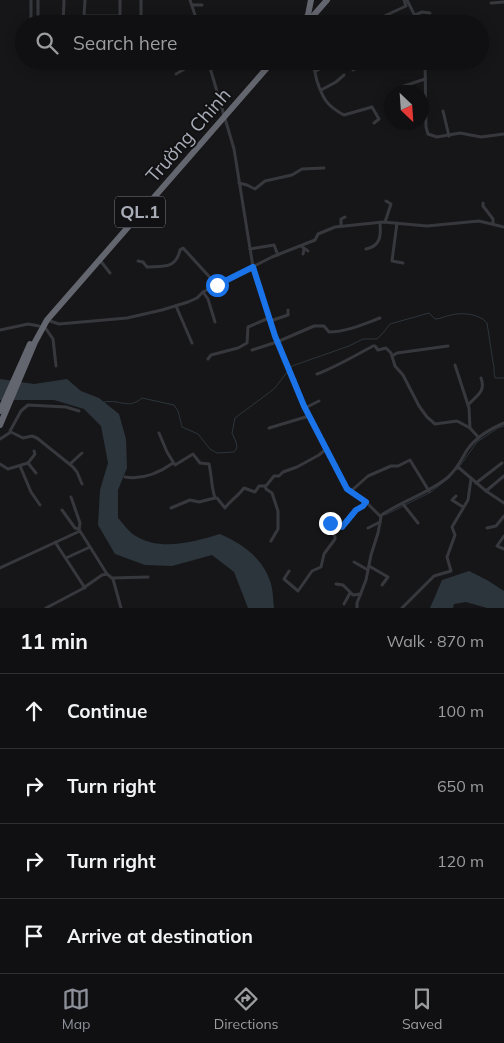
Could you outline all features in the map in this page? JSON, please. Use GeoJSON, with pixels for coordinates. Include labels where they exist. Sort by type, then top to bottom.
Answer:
{"type":"FeatureCollection","features":[{"type":"Feature","properties":{"kind":"highway"},"geometry":{"type":"LineString","coordinates":[[307,15],[311,0]]}},
{"type":"Feature","properties":{"kind":"highway"},"geometry":{"type":"LineString","coordinates":[[314,15],[327,0]]}},
{"type":"Feature","properties":{"kind":"highway","name":"Trường Chinh"},"geometry":{"type":"LineString","coordinates":[[43,324],[260,70]]}},
{"type":"Feature","properties":{"kind":"highway","name":"Trường Chinh"},"geometry":{"type":"LineString","coordinates":[[20,372],[57,300],[265,70]]}},
{"type":"Feature","properties":{"kind":"highway","name":"QL.1"},"geometry":{"type":"LineString","coordinates":[[0,411],[20,372]]}},
{"type":"Feature","properties":{"kind":"highway","name":"QL.1"},"geometry":{"type":"LineString","coordinates":[[1,422],[20,372]]}},
{"type":"Feature","properties":{"kind":"street"},"geometry":{"type":"LineString","coordinates":[[31,0],[31,15]]}},
{"type":"Feature","properties":{"kind":"street"},"geometry":{"type":"LineString","coordinates":[[38,0],[38,15]]}},
{"type":"Feature","properties":{"kind":"street"},"geometry":{"type":"LineString","coordinates":[[63,15],[64,0]]}},
{"type":"Feature","properties":{"kind":"street"},"geometry":{"type":"LineString","coordinates":[[84,0],[84,15]]}},
{"type":"Feature","properties":{"kind":"street"},"geometry":{"type":"LineString","coordinates":[[120,0],[120,15]]}},
{"type":"Feature","properties":{"kind":"street"},"geometry":{"type":"LineString","coordinates":[[141,0],[141,15]]}},
{"type":"Feature","properties":{"kind":"street"},"geometry":{"type":"LineString","coordinates":[[190,0],[195,15]]}},
{"type":"Feature","properties":{"kind":"street"},"geometry":{"type":"LineString","coordinates":[[406,0],[414,15]]}},
{"type":"Feature","properties":{"kind":"street"},"geometry":{"type":"LineString","coordinates":[[387,15],[406,6],[406,0]]}},
{"type":"Feature","properties":{"kind":"street"},"geometry":{"type":"LineString","coordinates":[[491,3],[504,2]]}},
{"type":"Feature","properties":{"kind":"street"},"geometry":{"type":"LineString","coordinates":[[192,4],[202,5]]}},
{"type":"Feature","properties":{"kind":"street"},"geometry":{"type":"LineString","coordinates":[[417,15],[422,12],[430,13]]}},
{"type":"Feature","properties":{"kind":"street"},"geometry":{"type":"LineString","coordinates":[[176,74],[183,70]]}},
{"type":"Feature","properties":{"kind":"street"},"geometry":{"type":"LineString","coordinates":[[211,70],[234,149],[253,267],[277,342],[305,408],[344,483],[350,492],[366,502],[380,516],[381,521],[357,608]]}},
{"type":"Feature","properties":{"kind":"street"},"geometry":{"type":"LineString","coordinates":[[425,70],[425,85]]}},
{"type":"Feature","properties":{"kind":"street"},"geometry":{"type":"LineString","coordinates":[[316,71],[317,80],[327,105],[343,114],[372,107],[379,119],[374,123]]}},
{"type":"Feature","properties":{"kind":"street"},"geometry":{"type":"LineString","coordinates":[[321,90],[344,75]]}},
{"type":"Feature","properties":{"kind":"street"},"geometry":{"type":"LineString","coordinates":[[407,85],[425,79]]}},
{"type":"Feature","properties":{"kind":"street"},"geometry":{"type":"LineString","coordinates":[[443,111],[449,136]]}},
{"type":"Feature","properties":{"kind":"street"},"geometry":{"type":"LineString","coordinates":[[427,130],[427,133],[434,137],[462,133],[486,137],[504,134]]}},
{"type":"Feature","properties":{"kind":"street"},"geometry":{"type":"LineString","coordinates":[[239,183],[256,189],[265,181],[292,175],[302,169],[324,168]]}},
{"type":"Feature","properties":{"kind":"street"},"geometry":{"type":"LineString","coordinates":[[385,222],[391,204],[386,201]]}},
{"type":"Feature","properties":{"kind":"street"},"geometry":{"type":"LineString","coordinates":[[483,203],[482,206],[493,219],[493,224]]}},
{"type":"Feature","properties":{"kind":"street"},"geometry":{"type":"LineString","coordinates":[[342,226],[340,220],[345,217]]}},
{"type":"Feature","properties":{"kind":"street"},"geometry":{"type":"LineString","coordinates":[[302,254],[320,234],[342,226],[385,222],[426,226],[479,221],[504,227]]}},
{"type":"Feature","properties":{"kind":"street"},"geometry":{"type":"LineString","coordinates":[[366,249],[374,247],[379,242],[380,223]]}},
{"type":"Feature","properties":{"kind":"street"},"geometry":{"type":"LineString","coordinates":[[397,223],[392,262],[403,263]]}},
{"type":"Feature","properties":{"kind":"street"},"geometry":{"type":"LineString","coordinates":[[250,249],[274,245],[278,255]]}},
{"type":"Feature","properties":{"kind":"street"},"geometry":{"type":"LineString","coordinates":[[138,261],[143,262],[148,267],[166,266],[178,257],[180,250],[184,248],[217,285]]}},
{"type":"Feature","properties":{"kind":"street"},"geometry":{"type":"LineString","coordinates":[[0,330],[28,324],[60,324],[128,318],[162,310],[197,298],[203,292],[278,255],[305,249]]}},
{"type":"Feature","properties":{"kind":"street"},"geometry":{"type":"LineString","coordinates":[[99,259],[110,273]]}},
{"type":"Feature","properties":{"kind":"street"},"geometry":{"type":"LineString","coordinates":[[203,292],[208,297],[215,322]]}},
{"type":"Feature","properties":{"kind":"street"},"geometry":{"type":"LineString","coordinates":[[176,306],[192,343]]}},
{"type":"Feature","properties":{"kind":"street"},"geometry":{"type":"LineString","coordinates":[[208,359],[211,355],[247,344],[248,327],[288,315],[288,310]]}},
{"type":"Feature","properties":{"kind":"street"},"geometry":{"type":"LineString","coordinates":[[252,350],[277,342],[314,326],[323,326],[329,332],[337,332],[361,326],[380,318]]}},
{"type":"Feature","properties":{"kind":"street"},"geometry":{"type":"LineString","coordinates":[[43,324],[53,339],[56,366]]}},
{"type":"Feature","properties":{"kind":"street"},"geometry":{"type":"LineString","coordinates":[[317,374],[332,369],[336,364],[373,346],[378,350],[386,348],[392,356],[395,366],[403,375],[428,417],[435,424],[457,421],[470,428],[479,438]]}},
{"type":"Feature","properties":{"kind":"street"},"geometry":{"type":"LineString","coordinates":[[392,356],[402,352],[448,346]]}},
{"type":"Feature","properties":{"kind":"street"},"geometry":{"type":"LineString","coordinates":[[455,365],[468,405],[470,428]]}},
{"type":"Feature","properties":{"kind":"street"},"geometry":{"type":"LineString","coordinates":[[468,405],[483,389],[484,385],[481,378]]}},
{"type":"Feature","properties":{"kind":"street"},"geometry":{"type":"LineString","coordinates":[[305,408],[319,401]]}},
{"type":"Feature","properties":{"kind":"street"},"geometry":{"type":"LineString","coordinates":[[0,438],[10,432],[20,411],[28,405],[66,407],[78,411]]}},
{"type":"Feature","properties":{"kind":"street"},"geometry":{"type":"LineString","coordinates":[[269,428],[309,416]]}},
{"type":"Feature","properties":{"kind":"street"},"geometry":{"type":"LineString","coordinates":[[380,516],[429,491],[448,477],[459,468],[468,449],[479,438],[504,423]]}},
{"type":"Feature","properties":{"kind":"street"},"geometry":{"type":"LineString","coordinates":[[10,432],[23,438],[32,436],[37,438],[70,464],[77,472],[82,484]]}},
{"type":"Feature","properties":{"kind":"street"},"geometry":{"type":"LineString","coordinates":[[159,433],[173,463]]}},
{"type":"Feature","properties":{"kind":"street"},"geometry":{"type":"LineString","coordinates":[[125,477],[147,476],[173,463],[176,465],[193,454],[200,463],[209,464],[212,477],[211,486],[215,498],[226,508],[228,503],[240,494],[244,488],[255,492],[258,486],[265,486],[274,476],[280,476],[283,472],[297,467],[326,449]]}},
{"type":"Feature","properties":{"kind":"street"},"geometry":{"type":"LineString","coordinates":[[0,464],[8,469],[20,466],[28,463],[35,454],[34,452]]}},
{"type":"Feature","properties":{"kind":"street"},"geometry":{"type":"LineString","coordinates":[[70,464],[82,453]]}},
{"type":"Feature","properties":{"kind":"street"},"geometry":{"type":"LineString","coordinates":[[350,492],[368,476],[410,460],[429,491]]}},
{"type":"Feature","properties":{"kind":"street"},"geometry":{"type":"LineString","coordinates":[[28,463],[36,473]]}},
{"type":"Feature","properties":{"kind":"street"},"geometry":{"type":"LineString","coordinates":[[476,483],[502,463]]}},
{"type":"Feature","properties":{"kind":"street"},"geometry":{"type":"LineString","coordinates":[[20,466],[31,492],[40,505]]}},
{"type":"Feature","properties":{"kind":"street"},"geometry":{"type":"LineString","coordinates":[[459,468],[486,491],[504,503]]}},
{"type":"Feature","properties":{"kind":"street"},"geometry":{"type":"LineString","coordinates":[[486,491],[504,476]]}},
{"type":"Feature","properties":{"kind":"street"},"geometry":{"type":"LineString","coordinates":[[402,608],[434,576],[451,571],[447,557],[455,535],[452,526],[468,498],[471,479]]}},
{"type":"Feature","properties":{"kind":"street"},"geometry":{"type":"LineString","coordinates":[[265,486],[272,493],[278,511],[278,529],[271,541]]}},
{"type":"Feature","properties":{"kind":"street"},"geometry":{"type":"LineString","coordinates":[[456,496],[452,500],[463,507]]}},
{"type":"Feature","properties":{"kind":"street"},"geometry":{"type":"LineString","coordinates":[[71,497],[80,523],[79,530]]}},
{"type":"Feature","properties":{"kind":"street"},"geometry":{"type":"LineString","coordinates":[[170,508],[190,500],[199,502],[215,498]]}},
{"type":"Feature","properties":{"kind":"street"},"geometry":{"type":"LineString","coordinates":[[289,571],[284,579],[298,591],[312,571],[321,567],[324,555],[335,540],[335,536],[327,528],[329,524],[331,522],[342,527],[356,510],[366,502]]}},
{"type":"Feature","properties":{"kind":"street"},"geometry":{"type":"LineString","coordinates":[[403,504],[418,523]]}},
{"type":"Feature","properties":{"kind":"street"},"geometry":{"type":"LineString","coordinates":[[62,510],[75,528],[81,532],[107,574],[112,578],[121,608]]}},
{"type":"Feature","properties":{"kind":"street"},"geometry":{"type":"LineString","coordinates":[[486,528],[496,526],[504,516]]}},
{"type":"Feature","properties":{"kind":"street"},"geometry":{"type":"LineString","coordinates":[[368,528],[381,521]]}},
{"type":"Feature","properties":{"kind":"street"},"geometry":{"type":"LineString","coordinates":[[0,568],[79,530]]}},
{"type":"Feature","properties":{"kind":"street"},"geometry":{"type":"LineString","coordinates":[[504,536],[497,546],[504,549]]}},
{"type":"Feature","properties":{"kind":"street"},"geometry":{"type":"LineString","coordinates":[[55,542],[85,588]]}},
{"type":"Feature","properties":{"kind":"street"},"geometry":{"type":"LineString","coordinates":[[66,558],[90,547]]}},
{"type":"Feature","properties":{"kind":"street"},"geometry":{"type":"LineString","coordinates":[[354,562],[388,577],[382,585]]}},
{"type":"Feature","properties":{"kind":"street"},"geometry":{"type":"LineString","coordinates":[[46,608],[85,588],[102,575],[107,574]]}},
{"type":"Feature","properties":{"kind":"street"},"geometry":{"type":"LineString","coordinates":[[112,578],[148,576]]}},
{"type":"Feature","properties":{"kind":"street"},"geometry":{"type":"LineString","coordinates":[[336,584],[343,585],[354,596],[361,593]]}},
{"type":"Feature","properties":{"kind":"street"},"geometry":{"type":"LineString","coordinates":[[344,604],[350,593]]}},
{"type":"Feature","properties":{"kind":"shaded area"},"geometry":{"type":"Polygon","coordinates":[[[0,379],[34,384],[67,379],[81,391],[99,398],[119,414],[126,439],[127,468],[118,490],[118,518],[134,535],[155,543],[177,544],[220,534],[236,542],[250,552],[262,565],[272,587],[274,608],[248,608],[234,572],[212,555],[172,566],[145,565],[115,554],[98,525],[100,490],[108,463],[101,426],[84,409],[54,400],[0,400],[0,379]]]}},
{"type":"Feature","properties":{"kind":"shaded area"},"geometry":{"type":"Polygon","coordinates":[[[469,571],[504,591],[504,608],[487,608],[466,602],[454,604],[453,608],[430,608],[442,580],[469,571]]]}},
{"type":"Feature","properties":{"kind":"waterway"},"geometry":{"type":"LineString","coordinates":[[104,402],[128,404],[142,398],[174,405],[178,411],[182,427],[198,434],[210,449],[217,453],[234,452],[237,448],[232,433],[235,418],[274,389],[292,366],[349,346],[363,339],[377,339],[390,324],[429,313],[435,319],[451,315],[471,314],[484,320],[487,323],[495,378],[504,378]]}},
{"type":"Feature","properties":{"kind":"waterway"},"geometry":{"type":"LineString","coordinates":[[457,470],[477,442],[504,426]]}},
{"type":"Feature","properties":{"kind":"waterway"},"geometry":{"type":"LineString","coordinates":[[385,515],[431,492],[450,477]]}},
{"type":"Feature","properties":{"kind":"route"},"geometry":{"type":"LineString","coordinates":[[217,285],[253,267],[275,336],[295,380],[304,406],[347,489],[366,502],[356,510],[342,527],[330,523]]}}]}
